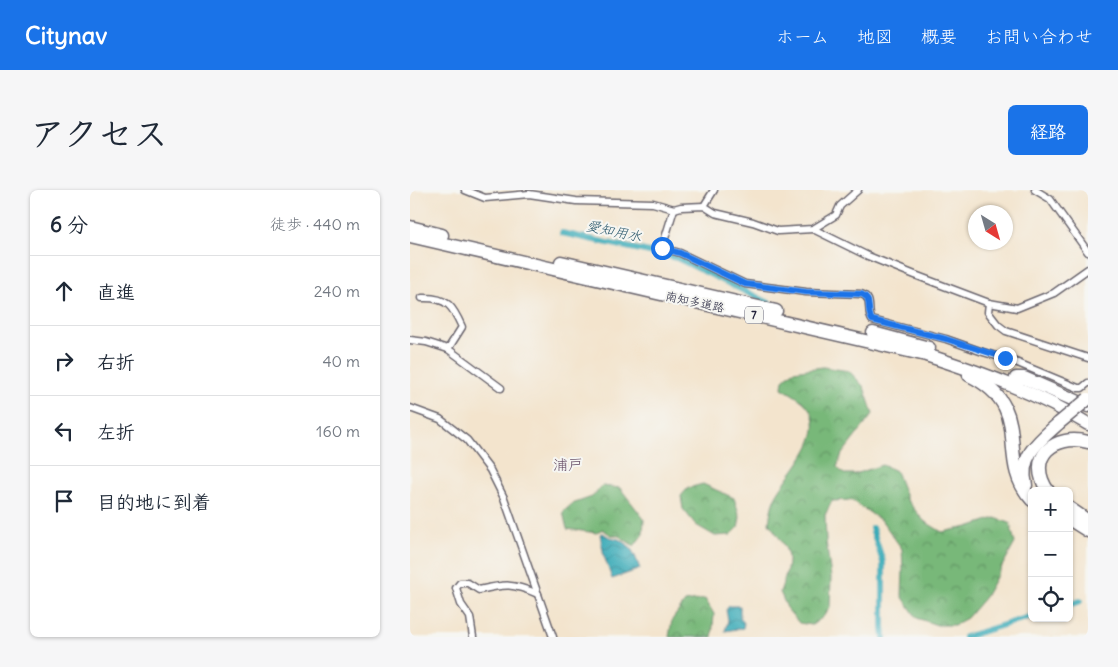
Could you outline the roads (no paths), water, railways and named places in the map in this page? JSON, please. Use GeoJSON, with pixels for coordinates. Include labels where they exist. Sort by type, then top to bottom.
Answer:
{"type":"FeatureCollection","features":[{"type":"Feature","properties":{"kind":"highway","name":"南知多道路"},"geometry":{"type":"LineString","coordinates":[[410,227],[900,340],[965,359],[1016,378],[1088,415]]}},
{"type":"Feature","properties":{"kind":"highway","name":"南知多道路"},"geometry":{"type":"LineString","coordinates":[[410,236],[926,355],[995,378],[1048,402],[1088,424]]}},
{"type":"Feature","properties":{"kind":"highway"},"geometry":{"type":"LineString","coordinates":[[856,338],[862,343],[965,373],[980,381],[994,392],[1008,414],[1011,424],[1014,465],[1017,477],[1028,495]]}},
{"type":"Feature","properties":{"kind":"highway"},"geometry":{"type":"LineString","coordinates":[[1016,378],[1024,378],[1088,405]]}},
{"type":"Feature","properties":{"kind":"highway"},"geometry":{"type":"LineString","coordinates":[[1028,488],[1024,479],[1026,460],[1032,448],[1088,399]]}},
{"type":"Feature","properties":{"kind":"highway"},"geometry":{"type":"LineString","coordinates":[[1038,487],[1031,468],[1033,460],[1044,442],[1061,424],[1088,405]]}},
{"type":"Feature","properties":{"kind":"highway"},"geometry":{"type":"LineString","coordinates":[[1046,487],[1040,476],[1039,466],[1044,454],[1052,447],[1065,442],[1080,440],[1088,442]]}},
{"type":"Feature","properties":{"kind":"highway"},"geometry":{"type":"LineString","coordinates":[[1073,511],[1088,521]]}},
{"type":"Feature","properties":{"kind":"highway"},"geometry":{"type":"LineString","coordinates":[[1073,522],[1088,531]]}},
{"type":"Feature","properties":{"kind":"street"},"geometry":{"type":"LineString","coordinates":[[465,190],[485,198],[529,194],[576,201],[653,203],[674,209],[704,206],[715,213],[754,222],[778,231],[813,229],[836,215],[840,206],[858,190]]}},
{"type":"Feature","properties":{"kind":"street"},"geometry":{"type":"LineString","coordinates":[[704,206],[714,190]]}},
{"type":"Feature","properties":{"kind":"street"},"geometry":{"type":"LineString","coordinates":[[1035,190],[1050,199],[1088,252]]}},
{"type":"Feature","properties":{"kind":"street"},"geometry":{"type":"LineString","coordinates":[[674,209],[662,248],[693,258],[745,284],[806,292],[865,295],[868,299],[869,314],[872,320],[946,339],[1013,361],[1078,388],[1088,384]]}},
{"type":"Feature","properties":{"kind":"street"},"geometry":{"type":"LineString","coordinates":[[813,229],[868,256],[989,303],[1017,308],[1054,293],[1088,269]]}},
{"type":"Feature","properties":{"kind":"street"},"geometry":{"type":"LineString","coordinates":[[422,298],[433,298],[452,306],[462,327],[448,349]]}},
{"type":"Feature","properties":{"kind":"street"},"geometry":{"type":"LineString","coordinates":[[989,303],[988,312],[1006,332],[1088,358]]}},
{"type":"Feature","properties":{"kind":"street"},"geometry":{"type":"LineString","coordinates":[[410,340],[426,342],[448,349],[501,388]]}},
{"type":"Feature","properties":{"kind":"street"},"geometry":{"type":"LineString","coordinates":[[410,408],[440,419],[467,440],[490,470],[504,498],[553,637]]}},
{"type":"Feature","properties":{"kind":"street"},"geometry":{"type":"LineString","coordinates":[[473,637],[470,618],[461,604],[456,588],[460,583],[468,583],[479,590],[499,586],[518,586],[538,594]]}},
{"type":"Feature","properties":{"kind":"water"},"geometry":{"type":"Polygon","coordinates":[[[603,533],[627,544],[640,569],[612,579],[604,556],[600,534],[603,533]]]}},
{"type":"Feature","properties":{"kind":"water"},"geometry":{"type":"Polygon","coordinates":[[[729,606],[740,606],[740,617],[744,623],[743,628],[725,631],[728,620],[726,610],[729,606]]]}},
{"type":"Feature","properties":{"kind":"waterway","name":"愛知用水"},"geometry":{"type":"LineString","coordinates":[[562,233],[677,258],[769,303]]}},
{"type":"Feature","properties":{"kind":"waterway","name":"愛知用水"},"geometry":{"type":"LineString","coordinates":[[872,528],[883,562],[884,637]]}},
{"type":"Feature","properties":{"kind":"waterway","name":"愛知用水"},"geometry":{"type":"LineString","coordinates":[[1073,604],[1080,601]]}},
{"type":"Feature","properties":{"kind":"waterway","name":"愛知用水"},"geometry":{"type":"LineString","coordinates":[[965,637],[1028,617]]}},
{"type":"Feature","properties":{"kind":"district","name":"浦戸"},"geometry":{"type":"Point","coordinates":[568,465]}}]}
